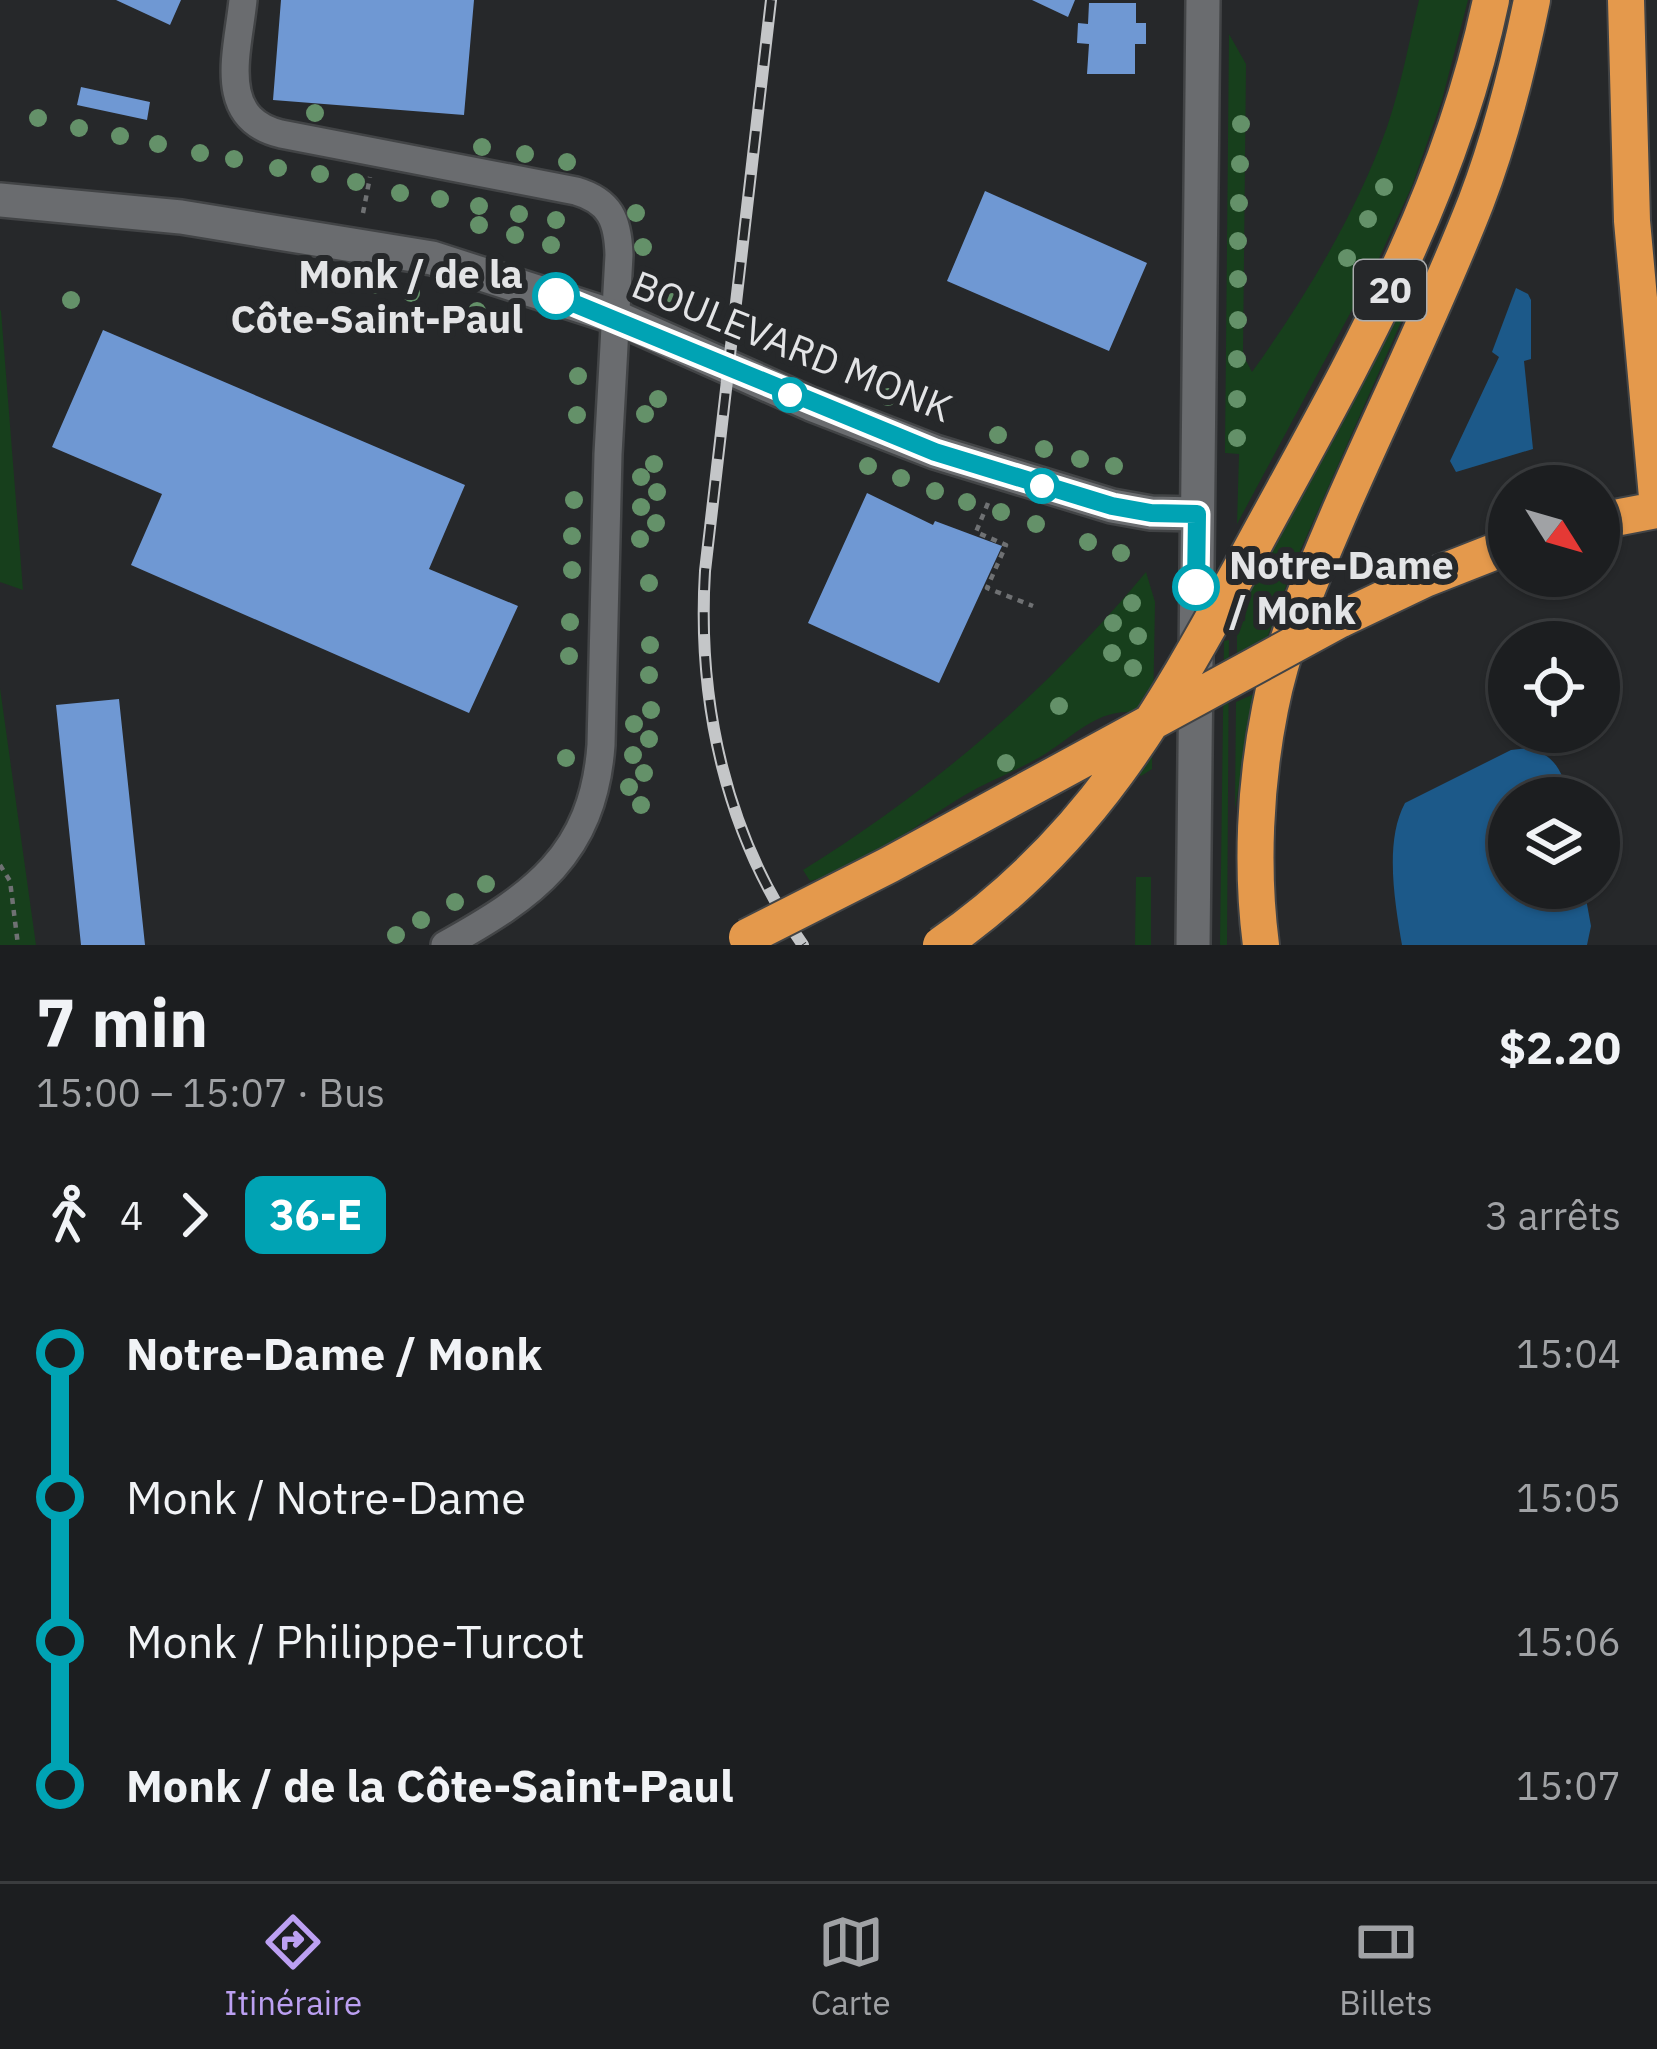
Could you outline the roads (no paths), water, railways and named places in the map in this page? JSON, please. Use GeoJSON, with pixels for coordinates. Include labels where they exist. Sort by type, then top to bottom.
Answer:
{"type":"FeatureCollection","features":[{"type":"Feature","properties":{"kind":"highway","name":"20"},"geometry":{"type":"LineString","coordinates":[[940,945],[1037,866],[1105,790],[1152,726],[1376,319],[1426,214],[1459,127],[1491,0]]}},
{"type":"Feature","properties":{"kind":"highway"},"geometry":{"type":"LineString","coordinates":[[1261,945],[1257,887],[1260,794],[1280,668],[1333,528],[1478,196],[1532,0]]}},
{"type":"Feature","properties":{"kind":"highway"},"geometry":{"type":"LineString","coordinates":[[1626,0],[1632,221],[1657,496]]}},
{"type":"Feature","properties":{"kind":"highway"},"geometry":{"type":"LineString","coordinates":[[1620,516],[1657,510]]}},
{"type":"Feature","properties":{"kind":"highway"},"geometry":{"type":"LineString","coordinates":[[740,941],[889,866],[1339,620],[1488,554]]}},
{"type":"Feature","properties":{"kind":"street"},"geometry":{"type":"LineString","coordinates":[[243,0],[236,88],[254,124],[280,134],[590,195],[603,202],[616,223],[596,785],[575,839],[549,875],[511,908],[445,945]]}},
{"type":"Feature","properties":{"kind":"street"},"geometry":{"type":"LineString","coordinates":[[1193,945],[1203,0]]}},
{"type":"Feature","properties":{"kind":"street","name":"BOULEVARD MONK"},"geometry":{"type":"LineString","coordinates":[[0,200],[182,217],[390,248],[463,266],[615,317],[811,404],[935,452],[1112,506],[1197,514]]}},
{"type":"Feature","properties":{"kind":"water"},"geometry":{"type":"Polygon","coordinates":[[[1516,288],[1531,300],[1531,359],[1524,361],[1533,449],[1456,472],[1450,461],[1499,357],[1492,352],[1516,288]]]}},
{"type":"Feature","properties":{"kind":"water"},"geometry":{"type":"Polygon","coordinates":[[[1505,753],[1546,756],[1562,777],[1488,777],[1488,909],[1588,909],[1587,945],[1402,945],[1393,854],[1405,803],[1505,753]]]}},
{"type":"Feature","properties":{"kind":"railway"},"geometry":{"type":"LineString","coordinates":[[771,0],[705,571],[704,620],[712,719],[736,814],[776,903],[803,945]]}},
{"type":"Feature","properties":{"kind":"place","name":"Monk / de la Côte-Saint-Paul"},"geometry":{"type":"Point","coordinates":[556,296]}},
{"type":"Feature","properties":{"kind":"place","name":"Notre-Dame / Monk"},"geometry":{"type":"Point","coordinates":[1196,587]}}]}
